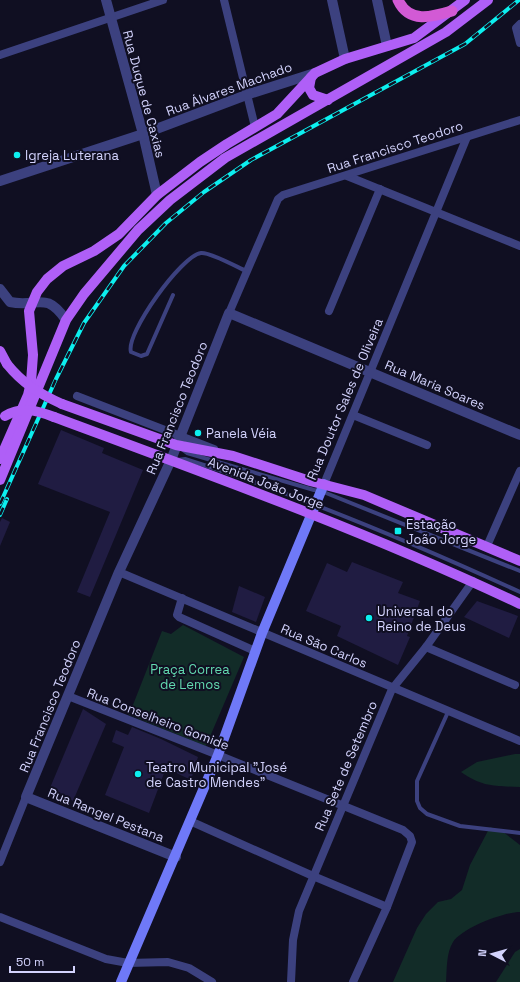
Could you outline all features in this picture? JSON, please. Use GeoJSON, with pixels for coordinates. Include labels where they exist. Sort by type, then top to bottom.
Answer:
{"type":"FeatureCollection","features":[{"type":"Feature","properties":{"kind":"highway"},"geometry":{"type":"LineString","coordinates":[[398,0],[409,14],[418,17],[430,17],[459,5]]}},
{"type":"Feature","properties":{"kind":"main road"},"geometry":{"type":"LineString","coordinates":[[0,480],[66,320],[84,294],[138,230],[170,200],[225,158],[268,132],[328,100],[446,32],[485,3]]}},
{"type":"Feature","properties":{"kind":"main road","name":"Rua Álvares Machado"},"geometry":{"type":"LineString","coordinates":[[313,75],[345,59],[414,38],[459,5]]}},
{"type":"Feature","properties":{"kind":"main road"},"geometry":{"type":"LineString","coordinates":[[313,75],[309,88],[313,95],[328,100]]}},
{"type":"Feature","properties":{"kind":"main road"},"geometry":{"type":"LineString","coordinates":[[0,459],[28,395],[31,382],[33,344],[29,311],[32,302],[42,285],[55,271],[94,251],[118,234],[157,195],[205,158],[278,114],[313,75]]}},
{"type":"Feature","properties":{"kind":"main road","name":"Avenida João Jorge"},"geometry":{"type":"LineString","coordinates":[[0,351],[17,377],[30,387],[62,404],[178,441],[233,456],[317,486],[364,495],[520,561]]}},
{"type":"Feature","properties":{"kind":"main road","name":"Avenida João Jorge"},"geometry":{"type":"LineString","coordinates":[[0,420],[18,410],[36,410],[54,416],[312,514],[473,582],[520,604]]}},
{"type":"Feature","properties":{"kind":"main road","name":"Rua Doutor Sales de Oliveira"},"geometry":{"type":"LineString","coordinates":[[121,982],[128,963],[176,857],[218,754],[262,633],[312,514],[317,486]]}},
{"type":"Feature","properties":{"kind":"street","name":"Rua Duque de Caxias"},"geometry":{"type":"LineString","coordinates":[[106,0],[143,134],[157,195]]}},
{"type":"Feature","properties":{"kind":"street"},"geometry":{"type":"LineString","coordinates":[[0,55],[163,0]]}},
{"type":"Feature","properties":{"kind":"street"},"geometry":{"type":"LineString","coordinates":[[224,0],[249,94],[256,128]]}},
{"type":"Feature","properties":{"kind":"street"},"geometry":{"type":"LineString","coordinates":[[332,0],[345,59]]}},
{"type":"Feature","properties":{"kind":"street"},"geometry":{"type":"LineString","coordinates":[[377,0],[387,46]]}},
{"type":"Feature","properties":{"kind":"street"},"geometry":{"type":"LineString","coordinates":[[520,24],[516,28],[520,43]]}},
{"type":"Feature","properties":{"kind":"street","name":"Rua Álvares Machado"},"geometry":{"type":"LineString","coordinates":[[0,181],[143,134],[249,94],[313,75]]}},
{"type":"Feature","properties":{"kind":"street","name":"Rua Francisco Teodoro"},"geometry":{"type":"LineString","coordinates":[[0,862],[119,572],[171,460],[246,271],[278,199],[283,195],[520,120]]}},
{"type":"Feature","properties":{"kind":"street","name":"Rua Doutor Sales de Oliveira"},"geometry":{"type":"LineString","coordinates":[[317,486],[353,415],[372,372],[435,212],[467,137]]}},
{"type":"Feature","properties":{"kind":"street"},"geometry":{"type":"LineString","coordinates":[[347,176],[520,246]]}},
{"type":"Feature","properties":{"kind":"street"},"geometry":{"type":"LineString","coordinates":[[329,311],[380,189]]}},
{"type":"Feature","properties":{"kind":"street"},"geometry":{"type":"LineString","coordinates":[[0,289],[10,302],[44,301],[50,303],[55,306],[66,320]]}},
{"type":"Feature","properties":{"kind":"street","name":"Rua Maria Soares"},"geometry":{"type":"LineString","coordinates":[[229,313],[520,435]]}},
{"type":"Feature","properties":{"kind":"street","name":"Avenida João Jorge"},"geometry":{"type":"LineString","coordinates":[[77,396],[178,441]]}},
{"type":"Feature","properties":{"kind":"street"},"geometry":{"type":"LineString","coordinates":[[353,415],[427,445]]}},
{"type":"Feature","properties":{"kind":"street"},"geometry":{"type":"LineString","coordinates":[[487,546],[520,471]]}},
{"type":"Feature","properties":{"kind":"street","name":"Rua São Carlos"},"geometry":{"type":"LineString","coordinates":[[119,572],[392,689],[520,741]]}},
{"type":"Feature","properties":{"kind":"street","name":"Rua Sete de Setembro"},"geometry":{"type":"LineString","coordinates":[[291,982],[295,926],[313,876],[392,689],[426,647],[473,582]]}},
{"type":"Feature","properties":{"kind":"street"},"geometry":{"type":"LineString","coordinates":[[182,598],[177,615],[179,617],[255,651]]}},
{"type":"Feature","properties":{"kind":"street"},"geometry":{"type":"LineString","coordinates":[[426,647],[515,685]]}},
{"type":"Feature","properties":{"kind":"street","name":"Rua Conselheiro Gomide"},"geometry":{"type":"LineString","coordinates":[[68,696],[218,754],[343,804],[403,830],[410,836],[412,842],[387,907]]}},
{"type":"Feature","properties":{"kind":"street","name":"Rua Rangel Pestana"},"geometry":{"type":"LineString","coordinates":[[26,797],[176,857]]}},
{"type":"Feature","properties":{"kind":"street"},"geometry":{"type":"LineString","coordinates":[[190,821],[387,907],[353,982]]}},
{"type":"Feature","properties":{"kind":"street"},"geometry":{"type":"LineString","coordinates":[[0,917],[100,957],[128,963],[168,962],[189,968],[212,982]]}},
{"type":"Feature","properties":{"kind":"lane"},"geometry":{"type":"LineString","coordinates":[[173,295],[147,354],[141,356],[131,352],[131,343],[154,298],[169,280],[197,254],[204,253],[246,271]]}},
{"type":"Feature","properties":{"kind":"lane"},"geometry":{"type":"LineString","coordinates":[[178,441],[187,453],[317,486],[520,571]]}},
{"type":"Feature","properties":{"kind":"lane"},"geometry":{"type":"LineString","coordinates":[[171,460],[185,459],[315,504],[464,566],[520,592]]}},
{"type":"Feature","properties":{"kind":"lane"},"geometry":{"type":"LineString","coordinates":[[448,712],[417,781],[416,801],[420,808],[427,814],[460,826],[520,833]]}},
{"type":"Feature","properties":{"kind":"green space","name":"Praça Correa de Lemos"},"geometry":{"type":"Polygon","coordinates":[[[183,625],[244,657],[206,746],[129,715],[162,631],[171,634],[183,625]]]}},
{"type":"Feature","properties":{"kind":"green space"},"geometry":{"type":"Polygon","coordinates":[[[520,754],[520,787],[489,785],[476,781],[461,772],[477,762],[520,754]]]}},
{"type":"Feature","properties":{"kind":"green space"},"geometry":{"type":"Polygon","coordinates":[[[490,827],[502,831],[520,845],[520,912],[494,918],[474,926],[458,937],[453,942],[449,951],[446,982],[393,982],[417,928],[426,914],[438,902],[451,899],[462,890],[470,865],[490,827]]]}},
{"type":"Feature","properties":{"kind":"green space"},"geometry":{"type":"Polygon","coordinates":[[[520,949],[520,982],[496,982],[515,952],[520,949]]]}},
{"type":"Feature","properties":{"kind":"building"},"geometry":{"type":"Polygon","coordinates":[[[61,430],[104,448],[102,453],[143,470],[90,597],[77,592],[110,512],[38,484],[61,430]]]}},
{"type":"Feature","properties":{"kind":"building"},"geometry":{"type":"Polygon","coordinates":[[[2,518],[10,522],[0,546],[0,522],[2,518]]]}},
{"type":"Feature","properties":{"kind":"building","name":"Universal do Reino de Deus"},"geometry":{"type":"Polygon","coordinates":[[[352,562],[403,582],[398,593],[420,601],[407,636],[410,637],[398,665],[337,636],[341,626],[306,611],[327,563],[347,572],[352,562]]]}},
{"type":"Feature","properties":{"kind":"building"},"geometry":{"type":"Polygon","coordinates":[[[239,586],[265,597],[256,622],[232,612],[239,586]]]}},
{"type":"Feature","properties":{"kind":"building"},"geometry":{"type":"Polygon","coordinates":[[[477,601],[518,616],[509,638],[464,617],[477,601]]]}},
{"type":"Feature","properties":{"kind":"building"},"geometry":{"type":"Polygon","coordinates":[[[83,709],[106,724],[73,801],[50,788],[83,709]]]}},
{"type":"Feature","properties":{"kind":"building","name":"Teatro Municipal \"José de Castro Mendes\""},"geometry":{"type":"Polygon","coordinates":[[[132,727],[198,757],[191,780],[166,768],[149,813],[105,795],[124,747],[112,742],[116,730],[128,735],[132,727]]]}},
{"type":"Feature","properties":{"kind":"railway"},"geometry":{"type":"LineString","coordinates":[[0,504],[56,379],[84,323],[124,266],[166,223],[204,192],[251,160],[465,44],[519,0]]}},
{"type":"Feature","properties":{"kind":"railway"},"geometry":{"type":"LineString","coordinates":[[0,515],[7,499]]}},
{"type":"Feature","properties":{"kind":"place","name":"Igreja Luterana"},"geometry":{"type":"Point","coordinates":[17,155]}},
{"type":"Feature","properties":{"kind":"place","name":"Panela Véia"},"geometry":{"type":"Point","coordinates":[198,433]}},
{"type":"Feature","properties":{"kind":"place","name":"Estação João Jorge"},"geometry":{"type":"Point","coordinates":[398,531]}},
{"type":"Feature","properties":{"kind":"place","name":"Universal do Reino de Deus"},"geometry":{"type":"Point","coordinates":[369,618]}},
{"type":"Feature","properties":{"kind":"place","name":"Teatro Municipal \"José de Castro Mendes\""},"geometry":{"type":"Point","coordinates":[138,774]}}]}
